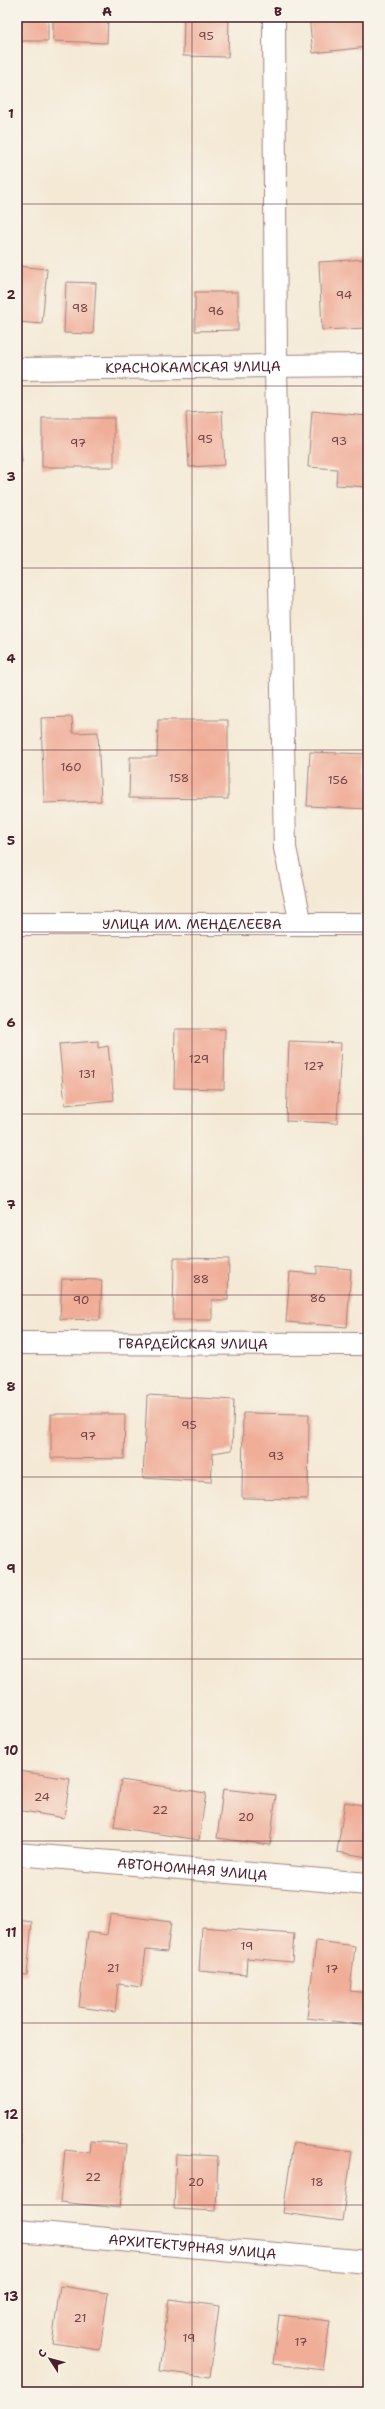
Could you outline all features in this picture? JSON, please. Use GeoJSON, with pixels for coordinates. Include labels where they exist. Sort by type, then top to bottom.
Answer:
{"type":"FeatureCollection","features":[{"type":"Feature","properties":{"kind":"street"},"geometry":{"type":"LineString","coordinates":[[274,17],[276,366],[285,848],[301,924]]}},
{"type":"Feature","properties":{"kind":"street","name":"КРАСНОКАМСКАЯ УЛИЦА"},"geometry":{"type":"LineString","coordinates":[[17,369],[368,365]]}},
{"type":"Feature","properties":{"kind":"street","name":"УЛИЦА ИМ. МЕНДЕЛЕЕВА"},"geometry":{"type":"LineString","coordinates":[[17,924],[368,924]]}},
{"type":"Feature","properties":{"kind":"street","name":"ГВАРДЕЙСКАЯ УЛИЦА"},"geometry":{"type":"LineString","coordinates":[[17,1343],[368,1344]]}},
{"type":"Feature","properties":{"kind":"street","name":"АВТОНОМНАЯ УЛИЦА"},"geometry":{"type":"LineString","coordinates":[[17,1854],[368,1884]]}},
{"type":"Feature","properties":{"kind":"street","name":"АРХИТЕКТУРНАЯ УЛИЦА"},"geometry":{"type":"LineString","coordinates":[[17,2231],[368,2262]]}},
{"type":"Feature","properties":{"kind":"building"},"geometry":{"type":"Polygon","coordinates":[[[17,17],[48,17],[48,41],[17,41],[17,17]]]}},
{"type":"Feature","properties":{"kind":"building"},"geometry":{"type":"Polygon","coordinates":[[[53,17],[108,17],[107,43],[53,41],[53,17]]]}},
{"type":"Feature","properties":{"kind":"building"},"geometry":{"type":"Polygon","coordinates":[[[184,17],[229,17],[228,57],[183,56],[184,17]]]}},
{"type":"Feature","properties":{"kind":"building"},"geometry":{"type":"Polygon","coordinates":[[[309,17],[368,17],[368,47],[313,53],[309,17]]]}},
{"type":"Feature","properties":{"kind":"building"},"geometry":{"type":"Polygon","coordinates":[[[368,259],[368,328],[322,330],[319,262],[368,259]]]}},
{"type":"Feature","properties":{"kind":"building"},"geometry":{"type":"Polygon","coordinates":[[[17,266],[47,269],[42,324],[17,322],[17,266]]]}},
{"type":"Feature","properties":{"kind":"building"},"geometry":{"type":"Polygon","coordinates":[[[66,282],[96,283],[93,334],[64,333],[66,282]]]}},
{"type":"Feature","properties":{"kind":"building"},"geometry":{"type":"Polygon","coordinates":[[[195,292],[238,292],[238,330],[195,331],[195,292]]]}},
{"type":"Feature","properties":{"kind":"building"},"geometry":{"type":"Polygon","coordinates":[[[17,409],[22,462],[17,463],[17,409]]]}},
{"type":"Feature","properties":{"kind":"building"},"geometry":{"type":"Polygon","coordinates":[[[222,411],[225,465],[189,467],[186,413],[222,411]]]}},
{"type":"Feature","properties":{"kind":"building"},"geometry":{"type":"Polygon","coordinates":[[[312,411],[368,416],[368,487],[336,485],[337,469],[308,467],[312,411]]]}},
{"type":"Feature","properties":{"kind":"building"},"geometry":{"type":"Polygon","coordinates":[[[42,418],[114,418],[114,467],[42,467],[42,418]]]}},
{"type":"Feature","properties":{"kind":"building"},"geometry":{"type":"Polygon","coordinates":[[[72,717],[73,733],[98,732],[101,801],[44,803],[41,718],[72,717]]]}},
{"type":"Feature","properties":{"kind":"building"},"geometry":{"type":"Polygon","coordinates":[[[158,720],[228,720],[228,799],[129,798],[130,757],[157,757],[158,720]]]}},
{"type":"Feature","properties":{"kind":"building"},"geometry":{"type":"Polygon","coordinates":[[[310,752],[368,754],[368,809],[307,806],[310,752]]]}},
{"type":"Feature","properties":{"kind":"building"},"geometry":{"type":"Polygon","coordinates":[[[175,1029],[225,1029],[224,1089],[174,1088],[175,1029]]]}},
{"type":"Feature","properties":{"kind":"building"},"geometry":{"type":"Polygon","coordinates":[[[98,1041],[98,1048],[108,1046],[114,1100],[65,1105],[59,1044],[98,1041]]]}},
{"type":"Feature","properties":{"kind":"building"},"geometry":{"type":"Polygon","coordinates":[[[289,1041],[341,1043],[337,1123],[286,1121],[289,1041]]]}},
{"type":"Feature","properties":{"kind":"building"},"geometry":{"type":"Polygon","coordinates":[[[174,1258],[229,1259],[228,1300],[212,1300],[212,1320],[173,1320],[174,1258]]]}},
{"type":"Feature","properties":{"kind":"building"},"geometry":{"type":"Polygon","coordinates":[[[317,1266],[351,1269],[347,1327],[286,1322],[290,1272],[317,1274],[317,1266]]]}},
{"type":"Feature","properties":{"kind":"building"},"geometry":{"type":"Polygon","coordinates":[[[62,1279],[102,1280],[100,1320],[60,1319],[62,1279]]]}},
{"type":"Feature","properties":{"kind":"building"},"geometry":{"type":"Polygon","coordinates":[[[147,1395],[234,1400],[232,1450],[213,1453],[211,1482],[143,1478],[147,1395]]]}},
{"type":"Feature","properties":{"kind":"building"},"geometry":{"type":"Polygon","coordinates":[[[243,1413],[309,1414],[308,1499],[242,1498],[243,1413]]]}},
{"type":"Feature","properties":{"kind":"building"},"geometry":{"type":"Polygon","coordinates":[[[51,1414],[125,1414],[124,1459],[51,1458],[51,1414]]]}},
{"type":"Feature","properties":{"kind":"building"},"geometry":{"type":"Polygon","coordinates":[[[19,1771],[70,1779],[64,1818],[17,1810],[19,1771]]]}},
{"type":"Feature","properties":{"kind":"building"},"geometry":{"type":"Polygon","coordinates":[[[121,1780],[206,1793],[199,1840],[114,1827],[121,1780]]]}},
{"type":"Feature","properties":{"kind":"building"},"geometry":{"type":"Polygon","coordinates":[[[223,1789],[276,1795],[270,1845],[217,1838],[223,1789]]]}},
{"type":"Feature","properties":{"kind":"building"},"geometry":{"type":"Polygon","coordinates":[[[345,1802],[368,1806],[368,1857],[337,1852],[345,1802]]]}},
{"type":"Feature","properties":{"kind":"building"},"geometry":{"type":"Polygon","coordinates":[[[110,1914],[171,1922],[167,1952],[146,1950],[141,1987],[118,1984],[115,2012],[79,2007],[88,1932],[107,1935],[110,1914]]]}},
{"type":"Feature","properties":{"kind":"building"},"geometry":{"type":"Polygon","coordinates":[[[17,1920],[32,1922],[27,1975],[17,1974],[17,1920]]]}},
{"type":"Feature","properties":{"kind":"building"},"geometry":{"type":"Polygon","coordinates":[[[202,1927],[294,1934],[292,1962],[247,1958],[246,1975],[199,1971],[202,1927]]]}},
{"type":"Feature","properties":{"kind":"building"},"geometry":{"type":"Polygon","coordinates":[[[316,1941],[355,1946],[350,1991],[368,1993],[368,2025],[307,2018],[316,1941]]]}},
{"type":"Feature","properties":{"kind":"building"},"geometry":{"type":"Polygon","coordinates":[[[17,2133],[21,2134],[18,2152],[17,2152],[17,2133]]]}},
{"type":"Feature","properties":{"kind":"building"},"geometry":{"type":"Polygon","coordinates":[[[90,2141],[126,2144],[120,2208],[60,2202],[65,2150],[89,2153],[90,2141]]]}},
{"type":"Feature","properties":{"kind":"building"},"geometry":{"type":"Polygon","coordinates":[[[293,2143],[352,2151],[342,2221],[283,2213],[293,2143]]]}},
{"type":"Feature","properties":{"kind":"building"},"geometry":{"type":"Polygon","coordinates":[[[176,2154],[218,2156],[216,2211],[174,2209],[176,2154]]]}},
{"type":"Feature","properties":{"kind":"building"},"geometry":{"type":"Polygon","coordinates":[[[60,2286],[108,2293],[100,2350],[52,2343],[60,2286]]]}},
{"type":"Feature","properties":{"kind":"building"},"geometry":{"type":"Polygon","coordinates":[[[169,2299],[219,2306],[210,2377],[160,2371],[169,2299]]]}},
{"type":"Feature","properties":{"kind":"building"},"geometry":{"type":"Polygon","coordinates":[[[279,2315],[330,2321],[323,2370],[273,2364],[279,2315]]]}}]}
